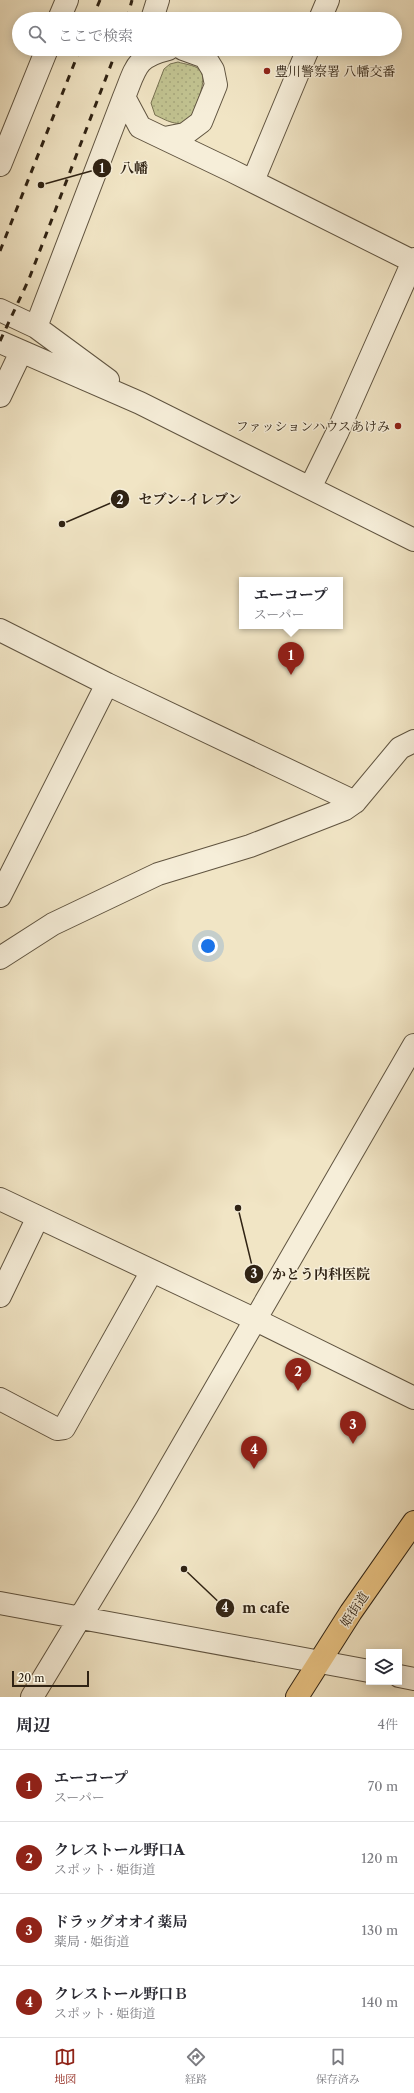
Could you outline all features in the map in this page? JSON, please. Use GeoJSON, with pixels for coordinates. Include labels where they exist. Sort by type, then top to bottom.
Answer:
{"type":"FeatureCollection","features":[{"type":"Feature","properties":{"kind":"main road","name":"姫街道"},"geometry":{"type":"LineString","coordinates":[[296,1697],[351,1612],[414,1522]]}},
{"type":"Feature","properties":{"kind":"street"},"geometry":{"type":"LineString","coordinates":[[62,12],[67,0]]}},
{"type":"Feature","properties":{"kind":"street"},"geometry":{"type":"LineString","coordinates":[[154,12],[158,0]]}},
{"type":"Feature","properties":{"kind":"street"},"geometry":{"type":"LineString","coordinates":[[323,12],[328,0]]}},
{"type":"Feature","properties":{"kind":"street"},"geometry":{"type":"LineString","coordinates":[[0,165],[44,56]]}},
{"type":"Feature","properties":{"kind":"street"},"geometry":{"type":"LineString","coordinates":[[36,327],[139,56]]}},
{"type":"Feature","properties":{"kind":"street"},"geometry":{"type":"LineString","coordinates":[[165,138],[185,134],[201,122],[216,85],[213,70],[205,57],[202,56]]}},
{"type":"Feature","properties":{"kind":"street"},"geometry":{"type":"LineString","coordinates":[[253,181],[305,56]]}},
{"type":"Feature","properties":{"kind":"street"},"geometry":{"type":"LineString","coordinates":[[124,97],[140,126],[414,261],[310,488]]}},
{"type":"Feature","properties":{"kind":"street"},"geometry":{"type":"LineString","coordinates":[[201,122],[205,140],[232,170]]}},
{"type":"Feature","properties":{"kind":"street"},"geometry":{"type":"LineString","coordinates":[[0,310],[36,327],[140,403]]}},
{"type":"Feature","properties":{"kind":"street"},"geometry":{"type":"LineString","coordinates":[[0,342],[140,403],[414,540]]}},
{"type":"Feature","properties":{"kind":"street"},"geometry":{"type":"LineString","coordinates":[[0,396],[21,352]]}},
{"type":"Feature","properties":{"kind":"street"},"geometry":{"type":"LineString","coordinates":[[0,630],[108,684],[355,802]]}},
{"type":"Feature","properties":{"kind":"street"},"geometry":{"type":"LineString","coordinates":[[0,896],[108,684]]}},
{"type":"Feature","properties":{"kind":"street"},"geometry":{"type":"LineString","coordinates":[[0,958],[53,924],[158,874],[250,846],[345,809],[355,802],[400,748],[414,741]]}},
{"type":"Feature","properties":{"kind":"street"},"geometry":{"type":"LineString","coordinates":[[32,1697],[147,1507],[414,1045]]}},
{"type":"Feature","properties":{"kind":"street"},"geometry":{"type":"LineString","coordinates":[[0,1199],[256,1320],[414,1398]]}},
{"type":"Feature","properties":{"kind":"street"},"geometry":{"type":"LineString","coordinates":[[0,1296],[38,1217]]}},
{"type":"Feature","properties":{"kind":"street"},"geometry":{"type":"LineString","coordinates":[[0,1400],[57,1429],[64,1428],[152,1271]]}},
{"type":"Feature","properties":{"kind":"street"},"geometry":{"type":"LineString","coordinates":[[0,1603],[366,1670]]}},
{"type":"Feature","properties":{"kind":"street"},"geometry":{"type":"LineString","coordinates":[[402,1677],[414,1679]]}},
{"type":"Feature","properties":{"kind":"green space"},"geometry":{"type":"Polygon","coordinates":[[[178,62],[199,69],[202,73],[203,79],[198,101],[190,120],[181,123],[168,121],[155,115],[151,103],[164,69],[170,64],[178,62]]]}},
{"type":"Feature","properties":{"kind":"railway"},"geometry":{"type":"LineString","coordinates":[[95,12],[100,0]]}},
{"type":"Feature","properties":{"kind":"railway"},"geometry":{"type":"LineString","coordinates":[[129,12],[132,0]]}},
{"type":"Feature","properties":{"kind":"railway"},"geometry":{"type":"LineString","coordinates":[[0,251],[77,56]]}},
{"type":"Feature","properties":{"kind":"railway"},"geometry":{"type":"LineString","coordinates":[[0,341],[29,279],[114,56]]}},
{"type":"Feature","properties":{"kind":"place","name":"豊川警察署 八幡交番"},"geometry":{"type":"Point","coordinates":[267,71]}},
{"type":"Feature","properties":{"kind":"place","name":"八幡"},"geometry":{"type":"Point","coordinates":[41,185]}},
{"type":"Feature","properties":{"kind":"place","name":"ファッションハウスあけみ"},"geometry":{"type":"Point","coordinates":[398,426]}},
{"type":"Feature","properties":{"kind":"place","name":"セブン-イレブン"},"geometry":{"type":"Point","coordinates":[62,524]}},
{"type":"Feature","properties":{"kind":"place","name":"エーコープ"},"geometry":{"type":"Point","coordinates":[291,675]}},
{"type":"Feature","properties":{"kind":"place","name":"かとう内科医院"},"geometry":{"type":"Point","coordinates":[238,1208]}},
{"type":"Feature","properties":{"kind":"place","name":"クレストール野口A"},"geometry":{"type":"Point","coordinates":[298,1391]}},
{"type":"Feature","properties":{"kind":"place","name":"ドラッグオオイ薬局"},"geometry":{"type":"Point","coordinates":[353,1444]}},
{"type":"Feature","properties":{"kind":"place","name":"クレストール野口Ｂ"},"geometry":{"type":"Point","coordinates":[254,1469]}},
{"type":"Feature","properties":{"kind":"place","name":"m cafe"},"geometry":{"type":"Point","coordinates":[184,1569]}}]}
